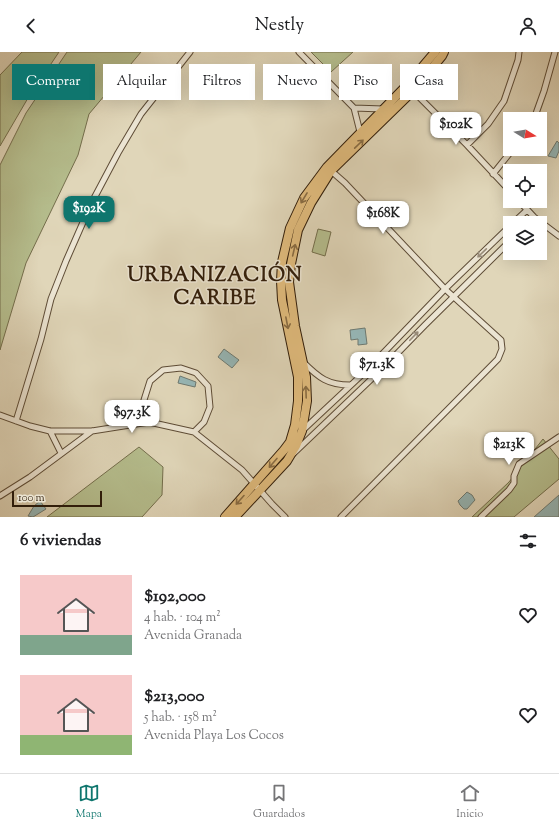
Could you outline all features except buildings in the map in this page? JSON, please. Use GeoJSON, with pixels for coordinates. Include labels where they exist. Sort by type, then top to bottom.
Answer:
{"type":"FeatureCollection","features":[{"type":"Feature","properties":{"kind":"main road"},"geometry":{"type":"LineString","coordinates":[[424,64],[435,52]]}},
{"type":"Feature","properties":{"kind":"main road"},"geometry":{"type":"LineString","coordinates":[[435,64],[444,52]]}},
{"type":"Feature","properties":{"kind":"main road"},"geometry":{"type":"LineString","coordinates":[[235,517],[290,442],[295,425],[298,401],[298,377],[282,300],[281,281],[282,262],[290,228],[304,198],[360,132],[400,91]]}},
{"type":"Feature","properties":{"kind":"main road"},"geometry":{"type":"LineString","coordinates":[[225,517],[286,461],[296,446],[302,431],[307,401],[306,377],[295,326],[290,282],[290,264],[298,230],[329,169],[403,100]]}},
{"type":"Feature","properties":{"kind":"street"},"geometry":{"type":"LineString","coordinates":[[16,421],[51,299],[91,204],[141,114],[190,52]]}},
{"type":"Feature","properties":{"kind":"street"},"geometry":{"type":"LineString","coordinates":[[299,52],[354,108],[360,132]]}},
{"type":"Feature","properties":{"kind":"street"},"geometry":{"type":"LineString","coordinates":[[467,145],[488,124],[504,101],[518,60],[519,52]]}},
{"type":"Feature","properties":{"kind":"street"},"geometry":{"type":"LineString","coordinates":[[536,112],[555,52]]}},
{"type":"Feature","properties":{"kind":"street"},"geometry":{"type":"LineString","coordinates":[[422,100],[467,145],[503,185]]}},
{"type":"Feature","properties":{"kind":"street"},"geometry":{"type":"LineString","coordinates":[[354,108],[383,109]]}},
{"type":"Feature","properties":{"kind":"street"},"geometry":{"type":"LineString","coordinates":[[493,174],[507,156]]}},
{"type":"Feature","properties":{"kind":"street"},"geometry":{"type":"LineString","coordinates":[[329,169],[345,183],[444,289],[500,340],[502,349],[498,359],[341,517]]}},
{"type":"Feature","properties":{"kind":"street"},"geometry":{"type":"LineString","coordinates":[[521,216],[527,210],[533,216]]}},
{"type":"Feature","properties":{"kind":"street"},"geometry":{"type":"LineString","coordinates":[[547,227],[559,236]]}},
{"type":"Feature","properties":{"kind":"street"},"geometry":{"type":"LineString","coordinates":[[290,442],[350,385],[444,289],[503,233]]}},
{"type":"Feature","properties":{"kind":"street"},"geometry":{"type":"LineString","coordinates":[[286,461],[383,368],[503,248]]}},
{"type":"Feature","properties":{"kind":"street"},"geometry":{"type":"LineString","coordinates":[[302,361],[315,374],[327,382],[333,384],[350,385]]}},
{"type":"Feature","properties":{"kind":"street"},"geometry":{"type":"LineString","coordinates":[[148,422],[144,400],[150,381],[163,370],[182,368],[196,373],[208,386],[210,407],[204,422],[194,432]]}},
{"type":"Feature","properties":{"kind":"street"},"geometry":{"type":"LineString","coordinates":[[0,415],[50,431],[92,431],[148,422],[194,432],[242,470],[285,517]]}},
{"type":"Feature","properties":{"kind":"street"},"geometry":{"type":"LineString","coordinates":[[50,431],[62,453]]}},
{"type":"Feature","properties":{"kind":"street"},"geometry":{"type":"LineString","coordinates":[[0,496],[92,431]]}},
{"type":"Feature","properties":{"kind":"street"},"geometry":{"type":"LineString","coordinates":[[481,517],[509,490],[514,483],[514,476],[519,464],[559,437]]}},
{"type":"Feature","properties":{"kind":"green space"},"geometry":{"type":"Polygon","coordinates":[[[22,52],[59,52],[51,64],[12,64],[12,100],[27,100],[0,146],[0,75],[22,52]]]}},
{"type":"Feature","properties":{"kind":"green space"},"geometry":{"type":"Polygon","coordinates":[[[67,52],[141,52],[131,64],[103,64],[103,97],[89,114],[78,155],[26,263],[0,350],[0,165],[26,113],[35,100],[95,100],[95,64],[59,64],[67,52]]]}},
{"type":"Feature","properties":{"kind":"green space"},"geometry":{"type":"Polygon","coordinates":[[[311,52],[353,52],[331,72],[331,64],[323,64],[311,52]]]}},
{"type":"Feature","properties":{"kind":"green space"},"geometry":{"type":"Polygon","coordinates":[[[318,229],[331,232],[325,256],[312,252],[318,229]]]}},
{"type":"Feature","properties":{"kind":"green space"},"geometry":{"type":"Polygon","coordinates":[[[543,439],[559,459],[559,479],[514,517],[472,517],[509,482],[543,439]]]}},
{"type":"Feature","properties":{"kind":"green space"},"geometry":{"type":"Polygon","coordinates":[[[139,447],[163,467],[162,495],[142,517],[47,517],[139,447]]]}},
{"type":"Feature","properties":{"kind":"water"},"geometry":{"type":"Polygon","coordinates":[[[557,141],[559,143],[559,151],[556,158],[548,156],[557,141]]]}},
{"type":"Feature","properties":{"kind":"water"},"geometry":{"type":"Polygon","coordinates":[[[365,328],[367,344],[358,345],[358,339],[351,340],[350,330],[365,328]]]}},
{"type":"Feature","properties":{"kind":"water"},"geometry":{"type":"Polygon","coordinates":[[[224,349],[239,360],[232,368],[218,357],[224,349]]]}},
{"type":"Feature","properties":{"kind":"water"},"geometry":{"type":"Polygon","coordinates":[[[180,376],[196,382],[195,387],[178,383],[180,376]]]}},
{"type":"Feature","properties":{"kind":"water"},"geometry":{"type":"Polygon","coordinates":[[[502,436],[509,442],[504,448],[503,447],[500,449],[503,452],[499,457],[490,449],[502,436]]]}},
{"type":"Feature","properties":{"kind":"water"},"geometry":{"type":"Polygon","coordinates":[[[467,492],[472,495],[475,500],[467,509],[464,509],[458,501],[467,492]]]}},
{"type":"Feature","properties":{"kind":"water"},"geometry":{"type":"Polygon","coordinates":[[[559,495],[559,517],[534,517],[559,495]]]}},
{"type":"Feature","properties":{"kind":"water"},"geometry":{"type":"Polygon","coordinates":[[[40,501],[46,509],[33,517],[28,516],[34,506],[40,501]]]}},
{"type":"Feature","properties":{"kind":"district","name":"URBANIZACIÓN CARIBE"},"geometry":{"type":"Point","coordinates":[215,288]}}]}
